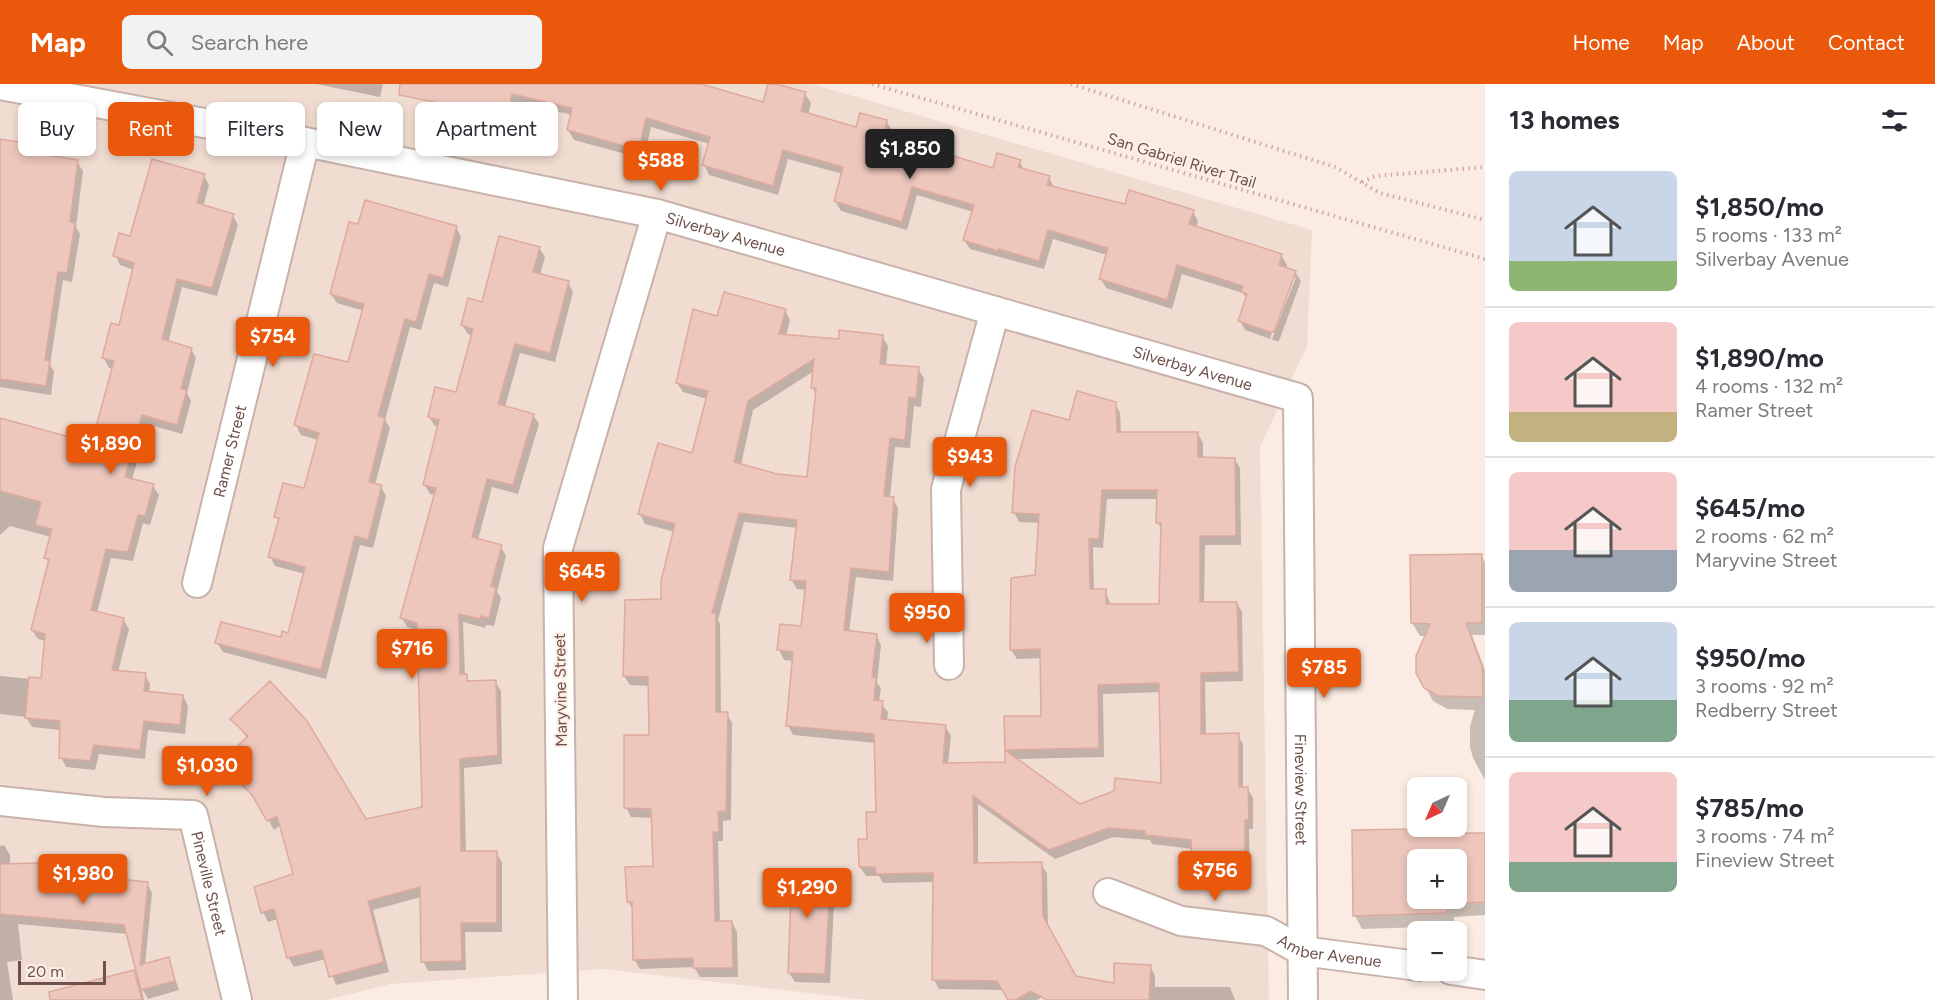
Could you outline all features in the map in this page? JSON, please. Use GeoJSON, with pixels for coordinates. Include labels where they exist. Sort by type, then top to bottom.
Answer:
{"type":"FeatureCollection","features":[{"type":"Feature","properties":{"kind":"street","name":"Silverbay Avenue"},"geometry":{"type":"LineString","coordinates":[[0,85],[206,123]]}},
{"type":"Feature","properties":{"kind":"street","name":"Silverbay Avenue"},"geometry":{"type":"LineString","coordinates":[[305,142],[657,214],[1298,398]]}},
{"type":"Feature","properties":{"kind":"street","name":"Ramer Street"},"geometry":{"type":"LineString","coordinates":[[197,583],[302,156]]}},
{"type":"Feature","properties":{"kind":"street","name":"Maryvine Street"},"geometry":{"type":"LineString","coordinates":[[563,1000],[558,548],[657,214]]}},
{"type":"Feature","properties":{"kind":"street"},"geometry":{"type":"LineString","coordinates":[[949,665],[946,489],[995,311]]}},
{"type":"Feature","properties":{"kind":"street","name":"Fineview Street"},"geometry":{"type":"LineString","coordinates":[[1298,398],[1303,1000]]}},
{"type":"Feature","properties":{"kind":"street","name":"Pineville Street"},"geometry":{"type":"LineString","coordinates":[[0,801],[104,812],[193,815],[237,1000]]}},
{"type":"Feature","properties":{"kind":"street","name":"Amber Avenue"},"geometry":{"type":"LineString","coordinates":[[1108,893],[1181,921],[1266,931],[1302,951],[1407,965]]}},
{"type":"Feature","properties":{"kind":"street"},"geometry":{"type":"LineString","coordinates":[[1467,972],[1485,975]]}},
{"type":"Feature","properties":{"kind":"path","name":"San Gabriel River Trail"},"geometry":{"type":"LineString","coordinates":[[872,84],[1485,260]]}},
{"type":"Feature","properties":{"kind":"path"},"geometry":{"type":"LineString","coordinates":[[1071,84],[1335,168],[1388,195],[1485,220]]}},
{"type":"Feature","properties":{"kind":"path"},"geometry":{"type":"LineString","coordinates":[[1362,182],[1376,176],[1485,167]]}},
{"type":"Feature","properties":{"kind":"shaded area"},"geometry":{"type":"Polygon","coordinates":[[[0,84],[812,84],[1312,230],[1307,346],[1260,447],[1269,1000],[867,1000],[604,969],[390,984],[327,1000],[0,1000],[0,84]]]}},
{"type":"Feature","properties":{"kind":"building"},"geometry":{"type":"Polygon","coordinates":[[[400,84],[701,84],[763,102],[768,84],[776,84],[806,92],[801,111],[856,127],[860,113],[887,120],[884,135],[993,168],[997,153],[1021,160],[1018,167],[1050,176],[1047,185],[1125,204],[1129,190],[1194,210],[1189,224],[1282,254],[1279,265],[1296,271],[1274,332],[1270,332],[1238,321],[1247,294],[1241,292],[1243,286],[1177,265],[1167,300],[1099,279],[1108,248],[1048,230],[1039,261],[999,249],[998,251],[963,240],[974,205],[912,187],[902,222],[834,201],[843,167],[783,150],[773,186],[702,165],[710,137],[646,118],[639,150],[567,130],[572,108],[558,105],[558,102],[546,102],[512,94],[510,102],[433,102],[399,95],[400,84]]]}},
{"type":"Feature","properties":{"kind":"building"},"geometry":{"type":"Polygon","coordinates":[[[0,139],[18,142],[18,156],[53,156],[78,160],[70,222],[75,223],[67,273],[58,272],[45,360],[50,361],[46,386],[0,379],[0,139]]]}},
{"type":"Feature","properties":{"kind":"building"},"geometry":{"type":"Polygon","coordinates":[[[152,159],[205,174],[197,203],[234,214],[212,288],[177,279],[162,339],[192,348],[181,389],[187,390],[177,425],[142,415],[125,477],[154,484],[145,516],[138,515],[128,552],[106,549],[91,610],[124,618],[112,670],[146,673],[144,691],[183,695],[180,725],[144,721],[140,750],[94,745],[90,761],[59,758],[60,721],[25,718],[29,677],[41,678],[45,634],[31,630],[49,559],[44,558],[52,529],[35,525],[41,502],[0,491],[0,418],[84,441],[85,435],[93,438],[114,361],[102,358],[111,323],[119,325],[134,263],[113,256],[119,233],[130,236],[152,159]]]}},
{"type":"Feature","properties":{"kind":"building"},"geometry":{"type":"Polygon","coordinates":[[[365,200],[457,226],[443,278],[429,274],[416,322],[405,319],[378,416],[385,418],[369,482],[382,485],[368,540],[355,536],[321,670],[215,643],[221,622],[281,637],[282,631],[288,633],[305,567],[268,557],[279,518],[274,517],[283,483],[304,488],[319,433],[294,425],[314,354],[348,362],[364,304],[330,294],[349,222],[358,224],[365,200]]]}},
{"type":"Feature","properties":{"kind":"building"},"geometry":{"type":"Polygon","coordinates":[[[499,236],[540,247],[533,272],[569,281],[550,353],[515,344],[498,404],[534,414],[513,485],[487,479],[472,537],[502,545],[491,586],[496,588],[489,618],[481,616],[480,619],[459,614],[460,674],[467,674],[467,681],[496,680],[498,755],[460,759],[461,851],[497,851],[497,923],[461,923],[462,961],[421,962],[420,887],[368,901],[384,962],[329,977],[322,950],[287,958],[274,909],[261,913],[254,887],[293,874],[277,816],[267,821],[252,795],[224,766],[232,755],[230,753],[248,736],[230,719],[270,681],[307,721],[366,819],[422,807],[417,623],[400,618],[436,488],[423,485],[439,420],[428,417],[435,387],[456,392],[473,329],[461,325],[468,298],[482,302],[499,236]]]}},
{"type":"Feature","properties":{"kind":"building"},"geometry":{"type":"Polygon","coordinates":[[[724,292],[786,309],[779,334],[839,339],[839,330],[883,335],[880,364],[919,367],[916,398],[909,397],[905,440],[890,438],[884,496],[894,497],[889,572],[851,568],[844,630],[877,634],[872,677],[876,678],[874,700],[883,701],[881,719],[946,725],[943,763],[1005,762],[1004,716],[1041,716],[1040,649],[1010,650],[1011,578],[1035,575],[1039,514],[1012,513],[1015,467],[1032,410],[1069,420],[1077,391],[1116,402],[1117,432],[1198,432],[1198,457],[1235,458],[1236,536],[1200,536],[1200,602],[1237,602],[1239,672],[1201,673],[1201,734],[1239,733],[1239,787],[1248,787],[1249,820],[1245,820],[1245,867],[1192,868],[1191,840],[1145,835],[1145,831],[1108,828],[1049,850],[973,796],[974,863],[1042,862],[1043,916],[1076,976],[1114,983],[1114,963],[1151,965],[1149,1000],[1047,1000],[1031,991],[1015,1000],[1008,1000],[997,981],[932,980],[933,873],[876,874],[875,867],[859,867],[858,839],[867,839],[866,812],[876,812],[874,734],[786,726],[793,652],[777,650],[780,624],[801,626],[806,581],[790,580],[797,520],[739,513],[712,613],[716,613],[716,712],[728,712],[726,811],[718,812],[719,832],[713,832],[715,921],[732,921],[733,968],[693,968],[693,958],[633,960],[632,902],[627,902],[625,867],[653,866],[651,809],[624,808],[624,735],[649,735],[648,677],[623,676],[625,600],[661,599],[661,581],[675,524],[638,514],[658,443],[692,453],[708,391],[676,383],[693,309],[717,316],[724,292]],[[814,359],[748,401],[734,462],[777,474],[807,477],[816,388],[811,388],[814,359]],[[1102,490],[1099,539],[1089,539],[1090,589],[1106,589],[1106,604],[1159,604],[1161,523],[1156,523],[1157,490],[1102,490]],[[1159,683],[1098,685],[1099,748],[1005,750],[1080,804],[1114,791],[1115,778],[1161,783],[1159,683]]]}},
{"type":"Feature","properties":{"kind":"building"},"geometry":{"type":"Polygon","coordinates":[[[1482,554],[1482,623],[1466,623],[1482,666],[1483,697],[1438,696],[1424,688],[1416,673],[1416,656],[1430,624],[1411,623],[1410,555],[1482,554]]]}},
{"type":"Feature","properties":{"kind":"building"},"geometry":{"type":"Polygon","coordinates":[[[1407,829],[1407,837],[1467,837],[1467,833],[1485,833],[1485,902],[1467,903],[1467,849],[1407,849],[1407,909],[1447,909],[1447,913],[1353,916],[1352,830],[1407,829]]]}},
{"type":"Feature","properties":{"kind":"building"},"geometry":{"type":"Polygon","coordinates":[[[38,863],[110,870],[109,878],[148,882],[140,965],[169,957],[175,981],[141,990],[124,925],[0,914],[0,864],[38,863]]]}},
{"type":"Feature","properties":{"kind":"building"},"geometry":{"type":"Polygon","coordinates":[[[776,871],[831,873],[825,974],[788,973],[791,895],[775,894],[776,871]]]}},
{"type":"Feature","properties":{"kind":"building"},"geometry":{"type":"Polygon","coordinates":[[[134,970],[142,1000],[50,1000],[49,992],[134,970]]]}}]}
